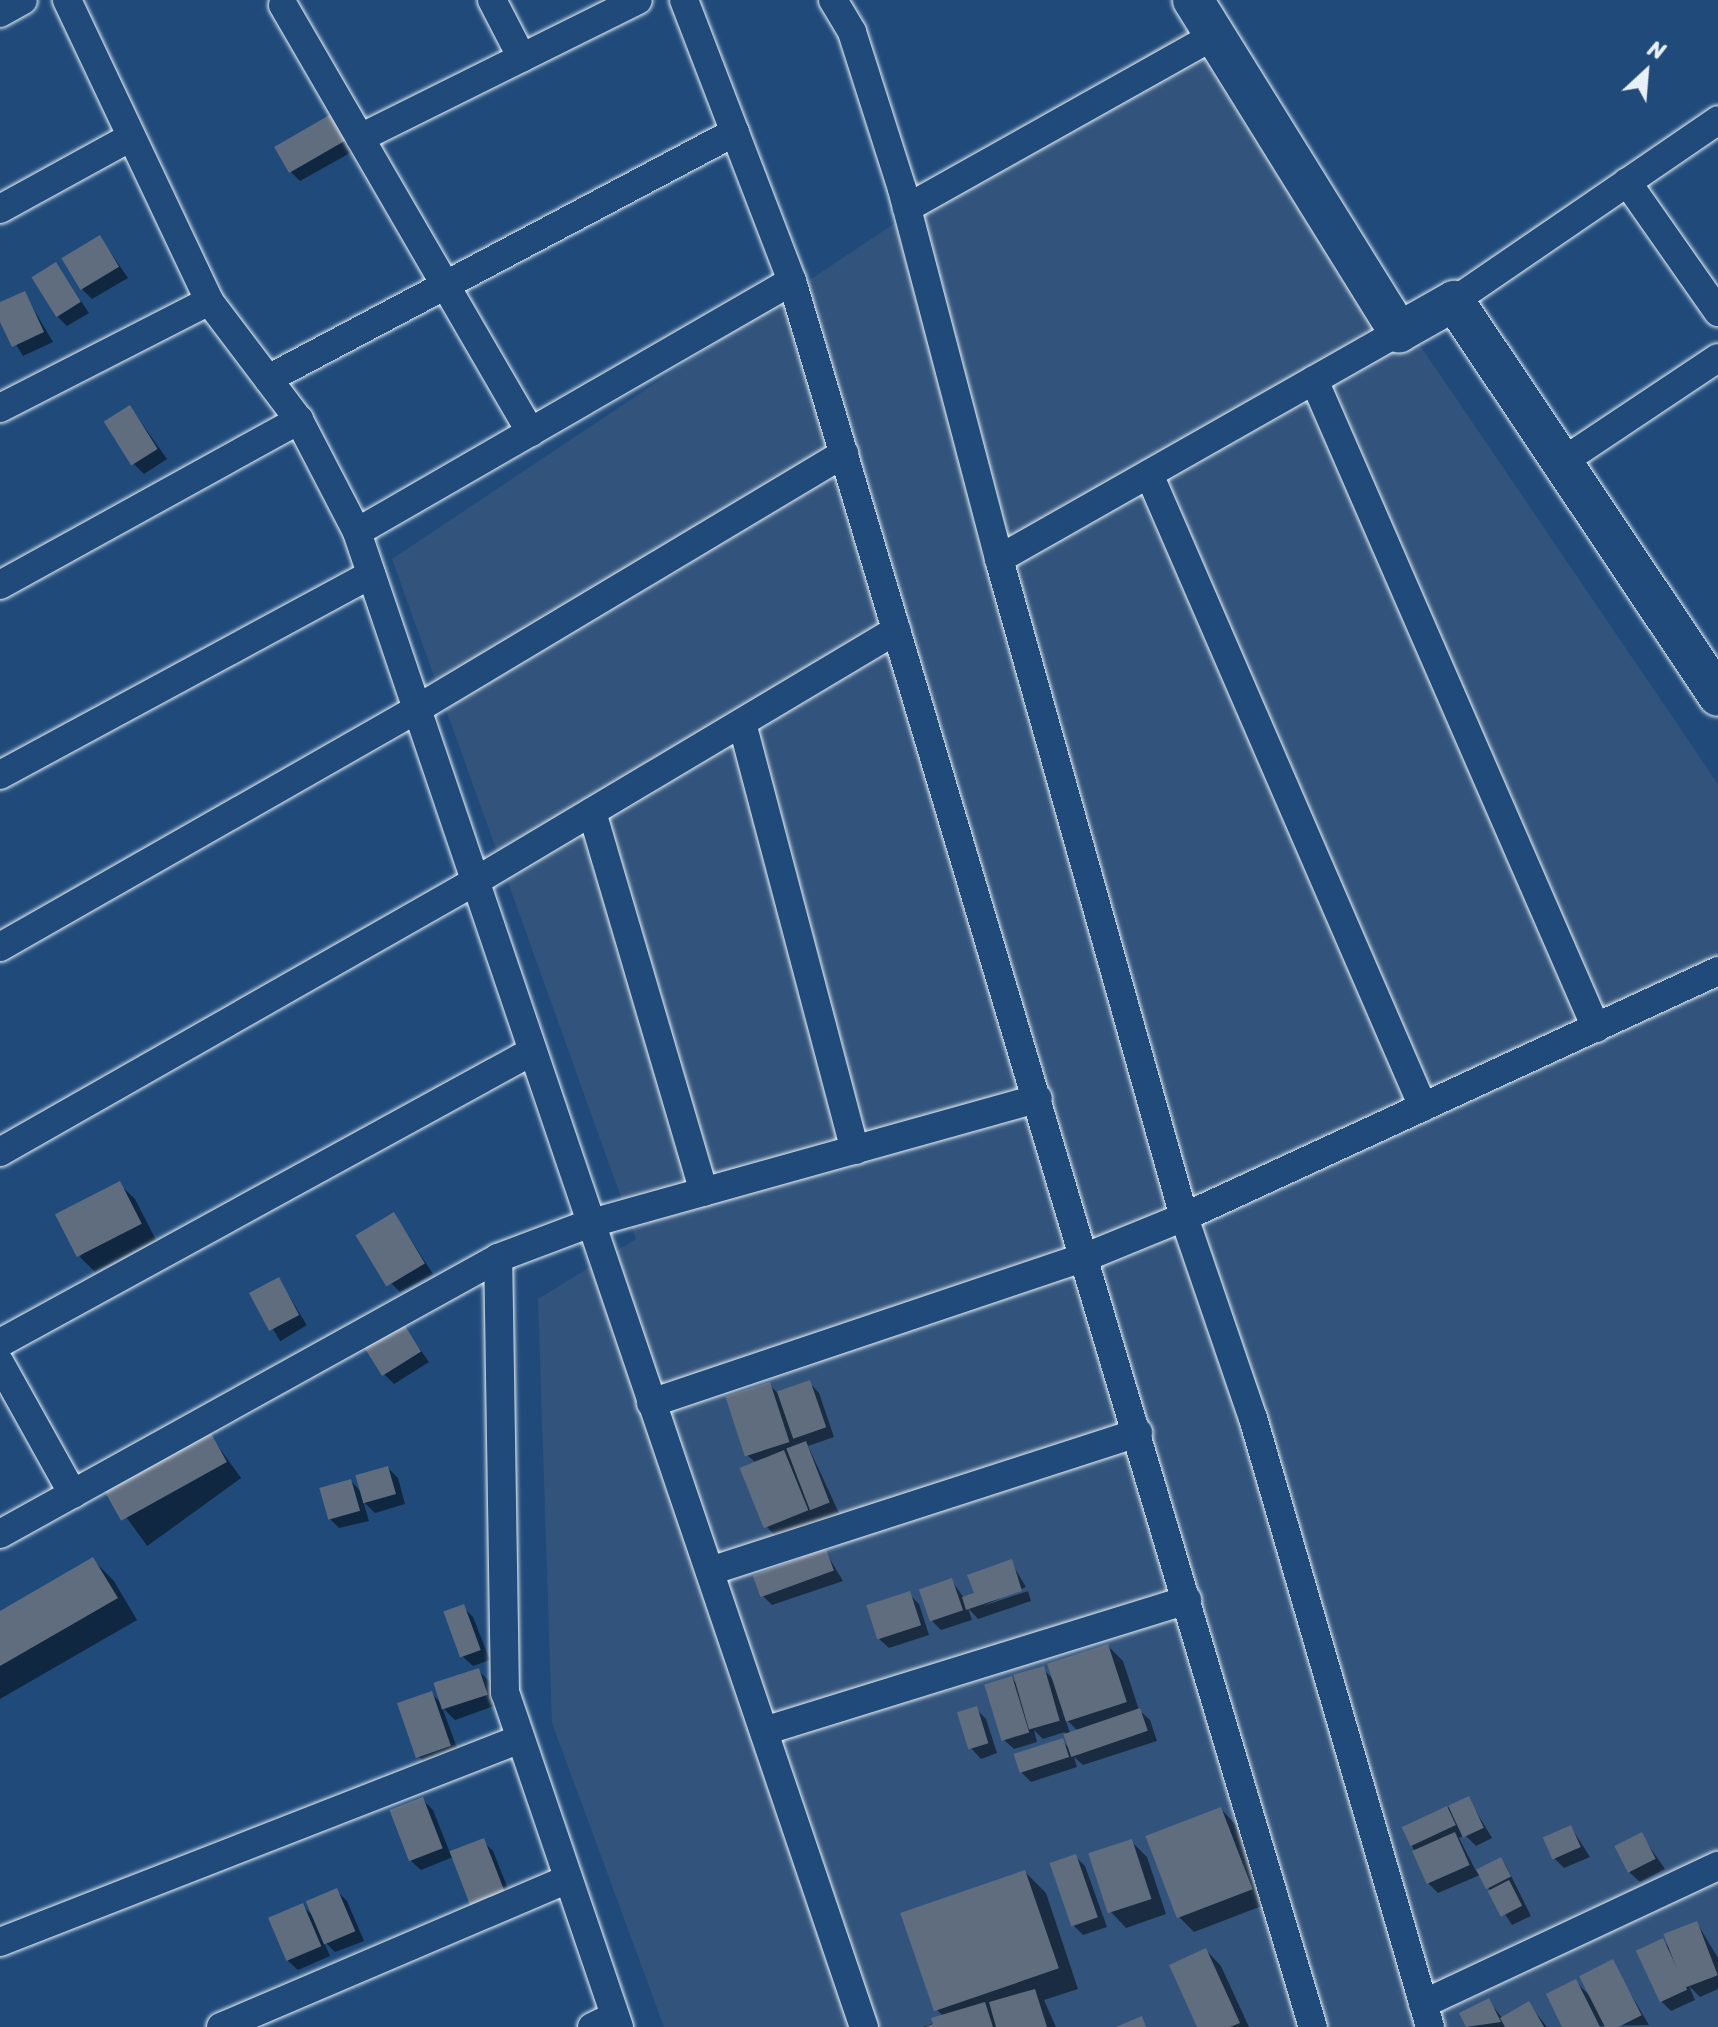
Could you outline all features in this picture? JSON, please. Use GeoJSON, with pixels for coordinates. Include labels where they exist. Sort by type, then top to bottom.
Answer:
{"type":"FeatureCollection","features":[{"type":"Feature","properties":{"kind":"street"},"geometry":{"type":"LineString","coordinates":[[0,13],[23,0]]}},
{"type":"Feature","properties":{"kind":"street"},"geometry":{"type":"LineString","coordinates":[[67,0],[129,138],[209,301],[299,420],[357,532],[588,1224],[710,1571],[864,2027]]}},
{"type":"Feature","properties":{"kind":"street"},"geometry":{"type":"LineString","coordinates":[[492,0],[522,58]]}},
{"type":"Feature","properties":{"kind":"street"},"geometry":{"type":"LineString","coordinates":[[360,138],[638,0]]}},
{"type":"Feature","properties":{"kind":"street"},"geometry":{"type":"LineString","coordinates":[[684,0],[792,281],[1086,1257],[1313,2027]]}},
{"type":"Feature","properties":{"kind":"street"},"geometry":{"type":"LineString","coordinates":[[833,0],[852,32],[907,208],[999,559],[1184,1217],[1253,1418],[1426,2015],[1718,1866]]}},
{"type":"Feature","properties":{"kind":"street"},"geometry":{"type":"LineString","coordinates":[[1193,0],[1212,37],[1322,201],[1399,332]]}},
{"type":"Feature","properties":{"kind":"street"},"geometry":{"type":"LineString","coordinates":[[283,5],[531,432]]}},
{"type":"Feature","properties":{"kind":"street"},"geometry":{"type":"LineString","coordinates":[[907,208],[1212,37]]}},
{"type":"Feature","properties":{"kind":"street"},"geometry":{"type":"LineString","coordinates":[[999,559],[1454,301],[1718,120]]}},
{"type":"Feature","properties":{"kind":"street"},"geometry":{"type":"LineString","coordinates":[[268,379],[735,132]]}},
{"type":"Feature","properties":{"kind":"street"},"geometry":{"type":"LineString","coordinates":[[0,209],[129,138]]}},
{"type":"Feature","properties":{"kind":"street"},"geometry":{"type":"LineString","coordinates":[[1627,182],[1718,312]]}},
{"type":"Feature","properties":{"kind":"street"},"geometry":{"type":"LineString","coordinates":[[357,532],[792,281]]}},
{"type":"Feature","properties":{"kind":"street"},"geometry":{"type":"LineString","coordinates":[[0,408],[209,301]]}},
{"type":"Feature","properties":{"kind":"street"},"geometry":{"type":"LineString","coordinates":[[1454,301],[1718,696]]}},
{"type":"Feature","properties":{"kind":"street"},"geometry":{"type":"LineString","coordinates":[[1562,462],[1718,358]]}},
{"type":"Feature","properties":{"kind":"street"},"geometry":{"type":"LineString","coordinates":[[1314,380],[1596,1028]]}},
{"type":"Feature","properties":{"kind":"street"},"geometry":{"type":"LineString","coordinates":[[0,585],[299,420]]}},
{"type":"Feature","properties":{"kind":"street"},"geometry":{"type":"LineString","coordinates":[[0,947],[417,709],[844,453]]}},
{"type":"Feature","properties":{"kind":"street"},"geometry":{"type":"LineString","coordinates":[[1149,474],[1423,1107]]}},
{"type":"Feature","properties":{"kind":"street"},"geometry":{"type":"LineString","coordinates":[[0,775],[371,574]]}},
{"type":"Feature","properties":{"kind":"street"},"geometry":{"type":"LineString","coordinates":[[0,1152],[474,882],[897,630]]}},
{"type":"Feature","properties":{"kind":"street"},"geometry":{"type":"LineString","coordinates":[[742,723],[855,1150]]}},
{"type":"Feature","properties":{"kind":"street"},"geometry":{"type":"LineString","coordinates":[[592,812],[704,1192]]}},
{"type":"Feature","properties":{"kind":"street"},"geometry":{"type":"LineString","coordinates":[[651,1403],[1086,1257],[1184,1217],[1718,971]]}},
{"type":"Feature","properties":{"kind":"street"},"geometry":{"type":"LineString","coordinates":[[0,1343],[531,1052]]}},
{"type":"Feature","properties":{"kind":"street"},"geometry":{"type":"LineString","coordinates":[[0,1534],[498,1258],[588,1224],[1038,1098]]}},
{"type":"Feature","properties":{"kind":"street"},"geometry":{"type":"LineString","coordinates":[[498,1258],[505,1693],[566,1880],[608,2023]]}},
{"type":"Feature","properties":{"kind":"street"},"geometry":{"type":"LineString","coordinates":[[0,1363],[73,1494]]}},
{"type":"Feature","properties":{"kind":"street"},"geometry":{"type":"LineString","coordinates":[[710,1571],[1138,1433]]}},
{"type":"Feature","properties":{"kind":"street"},"geometry":{"type":"LineString","coordinates":[[764,1731],[1187,1600]]}},
{"type":"Feature","properties":{"kind":"street"},"geometry":{"type":"LineString","coordinates":[[0,1942],[520,1739]]}},
{"type":"Feature","properties":{"kind":"street"},"geometry":{"type":"LineString","coordinates":[[221,2027],[566,1880]]}},
{"type":"Feature","properties":{"kind":"shaded area"},"geometry":{"type":"Polygon","coordinates":[[[1199,20],[1718,784],[1718,2027],[664,2027],[552,1723],[538,1299],[636,1239],[392,559],[1199,20]]]}},
{"type":"Feature","properties":{"kind":"building"},"geometry":{"type":"Polygon","coordinates":[[[333,113],[348,139],[289,173],[274,147],[333,113]]]}},
{"type":"Feature","properties":{"kind":"building"},"geometry":{"type":"Polygon","coordinates":[[[100,235],[119,267],[80,290],[61,258],[100,235]]]}},
{"type":"Feature","properties":{"kind":"building"},"geometry":{"type":"Polygon","coordinates":[[[56,262],[81,302],[56,317],[31,277],[56,262]]]}},
{"type":"Feature","properties":{"kind":"building"},"geometry":{"type":"Polygon","coordinates":[[[25,291],[44,332],[12,347],[0,322],[0,302],[25,291]]]}},
{"type":"Feature","properties":{"kind":"building"},"geometry":{"type":"Polygon","coordinates":[[[130,405],[158,449],[131,466],[104,421],[130,405]]]}},
{"type":"Feature","properties":{"kind":"building"},"geometry":{"type":"Polygon","coordinates":[[[120,1181],[142,1224],[77,1257],[55,1214],[120,1181]]]}},
{"type":"Feature","properties":{"kind":"building"},"geometry":{"type":"Polygon","coordinates":[[[394,1212],[425,1263],[386,1287],[355,1235],[394,1212]]]}},
{"type":"Feature","properties":{"kind":"building"},"geometry":{"type":"Polygon","coordinates":[[[279,1277],[299,1315],[269,1331],[249,1293],[279,1277]]]}},
{"type":"Feature","properties":{"kind":"building"},"geometry":{"type":"Polygon","coordinates":[[[402,1321],[421,1352],[382,1376],[363,1345],[402,1321]]]}},
{"type":"Feature","properties":{"kind":"building"},"geometry":{"type":"Polygon","coordinates":[[[810,1380],[826,1427],[793,1439],[777,1391],[810,1380]]]}},
{"type":"Feature","properties":{"kind":"building"},"geometry":{"type":"Polygon","coordinates":[[[770,1382],[789,1442],[745,1456],[725,1397],[770,1382]]]}},
{"type":"Feature","properties":{"kind":"building"},"geometry":{"type":"Polygon","coordinates":[[[208,1428],[227,1462],[121,1521],[102,1487],[208,1428]]]}},
{"type":"Feature","properties":{"kind":"building"},"geometry":{"type":"Polygon","coordinates":[[[806,1441],[830,1503],[810,1510],[786,1449],[806,1441]]]}},
{"type":"Feature","properties":{"kind":"building"},"geometry":{"type":"Polygon","coordinates":[[[784,1450],[808,1510],[764,1528],[739,1468],[784,1450]]]}},
{"type":"Feature","properties":{"kind":"building"},"geometry":{"type":"Polygon","coordinates":[[[388,1466],[396,1494],[363,1503],[355,1475],[388,1466]]]}},
{"type":"Feature","properties":{"kind":"building"},"geometry":{"type":"Polygon","coordinates":[[[351,1479],[360,1511],[328,1520],[319,1488],[351,1479]]]}},
{"type":"Feature","properties":{"kind":"building"},"geometry":{"type":"Polygon","coordinates":[[[826,1549],[834,1571],[761,1597],[753,1576],[826,1549]]]}},
{"type":"Feature","properties":{"kind":"building"},"geometry":{"type":"Polygon","coordinates":[[[93,1557],[118,1598],[0,1666],[0,1611],[93,1557]]]}},
{"type":"Feature","properties":{"kind":"building"},"geometry":{"type":"Polygon","coordinates":[[[1012,1559],[1022,1591],[966,1610],[962,1597],[974,1593],[967,1575],[1012,1559]]]}},
{"type":"Feature","properties":{"kind":"building"},"geometry":{"type":"Polygon","coordinates":[[[952,1578],[963,1610],[930,1622],[919,1589],[952,1578]]]}},
{"type":"Feature","properties":{"kind":"building"},"geometry":{"type":"Polygon","coordinates":[[[910,1591],[921,1625],[877,1639],[866,1605],[910,1591]]]}},
{"type":"Feature","properties":{"kind":"building"},"geometry":{"type":"Polygon","coordinates":[[[464,1604],[481,1650],[460,1658],[443,1612],[464,1604]]]}},
{"type":"Feature","properties":{"kind":"building"},"geometry":{"type":"Polygon","coordinates":[[[1108,1644],[1127,1702],[1066,1722],[1047,1664],[1108,1644]]]}},
{"type":"Feature","properties":{"kind":"building"},"geometry":{"type":"Polygon","coordinates":[[[1044,1666],[1060,1721],[1029,1730],[1013,1675],[1044,1666]]]}},
{"type":"Feature","properties":{"kind":"building"},"geometry":{"type":"Polygon","coordinates":[[[479,1668],[488,1695],[442,1709],[433,1683],[479,1668]]]}},
{"type":"Feature","properties":{"kind":"building"},"geometry":{"type":"Polygon","coordinates":[[[1012,1676],[1029,1732],[1002,1741],[984,1684],[1012,1676]]]}},
{"type":"Feature","properties":{"kind":"building"},"geometry":{"type":"Polygon","coordinates":[[[432,1691],[451,1746],[416,1758],[397,1703],[432,1691]]]}},
{"type":"Feature","properties":{"kind":"building"},"geometry":{"type":"Polygon","coordinates":[[[977,1706],[988,1743],[968,1749],[957,1712],[977,1706]]]}},
{"type":"Feature","properties":{"kind":"building"},"geometry":{"type":"Polygon","coordinates":[[[1140,1708],[1148,1731],[1071,1757],[1063,1734],[1140,1708]]]}},
{"type":"Feature","properties":{"kind":"building"},"geometry":{"type":"Polygon","coordinates":[[[1063,1738],[1069,1757],[1020,1773],[1014,1754],[1063,1738]]]}},
{"type":"Feature","properties":{"kind":"building"},"geometry":{"type":"Polygon","coordinates":[[[1469,1796],[1484,1828],[1463,1837],[1448,1806],[1469,1796]]]}},
{"type":"Feature","properties":{"kind":"building"},"geometry":{"type":"Polygon","coordinates":[[[423,1797],[443,1848],[409,1861],[389,1810],[423,1797]]]}},
{"type":"Feature","properties":{"kind":"building"},"geometry":{"type":"Polygon","coordinates":[[[1447,1806],[1456,1825],[1411,1846],[1402,1827],[1447,1806]]]}},
{"type":"Feature","properties":{"kind":"building"},"geometry":{"type":"Polygon","coordinates":[[[1221,1807],[1253,1889],[1177,1918],[1145,1836],[1221,1807]]]}},
{"type":"Feature","properties":{"kind":"building"},"geometry":{"type":"Polygon","coordinates":[[[1571,1825],[1581,1847],[1552,1860],[1543,1838],[1571,1825]]]}},
{"type":"Feature","properties":{"kind":"building"},"geometry":{"type":"Polygon","coordinates":[[[1455,1832],[1470,1865],[1427,1884],[1412,1851],[1455,1832]]]}},
{"type":"Feature","properties":{"kind":"building"},"geometry":{"type":"Polygon","coordinates":[[[1642,1832],[1656,1859],[1628,1873],[1614,1846],[1642,1832]]]}},
{"type":"Feature","properties":{"kind":"building"},"geometry":{"type":"Polygon","coordinates":[[[484,1838],[507,1898],[472,1911],[449,1851],[484,1838]]]}},
{"type":"Feature","properties":{"kind":"building"},"geometry":{"type":"Polygon","coordinates":[[[1132,1839],[1151,1899],[1108,1913],[1088,1853],[1132,1839]]]}},
{"type":"Feature","properties":{"kind":"building"},"geometry":{"type":"Polygon","coordinates":[[[1076,1854],[1098,1917],[1071,1926],[1050,1863],[1076,1854]]]}},
{"type":"Feature","properties":{"kind":"building"},"geometry":{"type":"Polygon","coordinates":[[[1501,1857],[1511,1877],[1486,1889],[1476,1870],[1501,1857]]]}},
{"type":"Feature","properties":{"kind":"building"},"geometry":{"type":"Polygon","coordinates":[[[1025,1870],[1059,1968],[934,2011],[900,1913],[1025,1870]]]}},
{"type":"Feature","properties":{"kind":"building"},"geometry":{"type":"Polygon","coordinates":[[[1509,1880],[1522,1906],[1501,1917],[1488,1891],[1509,1880]]]}},
{"type":"Feature","properties":{"kind":"building"},"geometry":{"type":"Polygon","coordinates":[[[337,1888],[355,1931],[324,1945],[306,1901],[337,1888]]]}},
{"type":"Feature","properties":{"kind":"building"},"geometry":{"type":"Polygon","coordinates":[[[303,1903],[321,1946],[286,1961],[268,1918],[303,1903]]]}},
{"type":"Feature","properties":{"kind":"building"},"geometry":{"type":"Polygon","coordinates":[[[1697,1921],[1718,1975],[1684,1988],[1663,1934],[1697,1921]]]}},
{"type":"Feature","properties":{"kind":"building"},"geometry":{"type":"Polygon","coordinates":[[[1663,1938],[1687,1990],[1660,2002],[1636,1951],[1663,1938]]]}},
{"type":"Feature","properties":{"kind":"building"},"geometry":{"type":"Polygon","coordinates":[[[1206,1948],[1240,2023],[1230,2027],[1197,2027],[1169,1965],[1206,1948]]]}},
{"type":"Feature","properties":{"kind":"building"},"geometry":{"type":"Polygon","coordinates":[[[1613,1959],[1642,2015],[1618,2027],[1605,2027],[1579,1976],[1613,1959]]]}},
{"type":"Feature","properties":{"kind":"building"},"geometry":{"type":"Polygon","coordinates":[[[1576,1979],[1600,2027],[1562,2027],[1546,1994],[1576,1979]]]}},
{"type":"Feature","properties":{"kind":"building"},"geometry":{"type":"Polygon","coordinates":[[[1035,1989],[1047,2027],[996,2027],[989,2002],[1035,1989]]]}},
{"type":"Feature","properties":{"kind":"building"},"geometry":{"type":"Polygon","coordinates":[[[1489,1998],[1501,2022],[1466,2027],[1459,2013],[1489,1998]]]}},
{"type":"Feature","properties":{"kind":"building"},"geometry":{"type":"Polygon","coordinates":[[[1529,2001],[1544,2027],[1505,2027],[1500,2018],[1529,2001]]]}},
{"type":"Feature","properties":{"kind":"building"},"geometry":{"type":"Polygon","coordinates":[[[985,2002],[993,2027],[925,2027],[933,2024],[931,2018],[985,2002]]]}},
{"type":"Feature","properties":{"kind":"building"},"geometry":{"type":"Polygon","coordinates":[[[1142,2016],[1146,2027],[1116,2027],[1142,2016]]]}}]}
